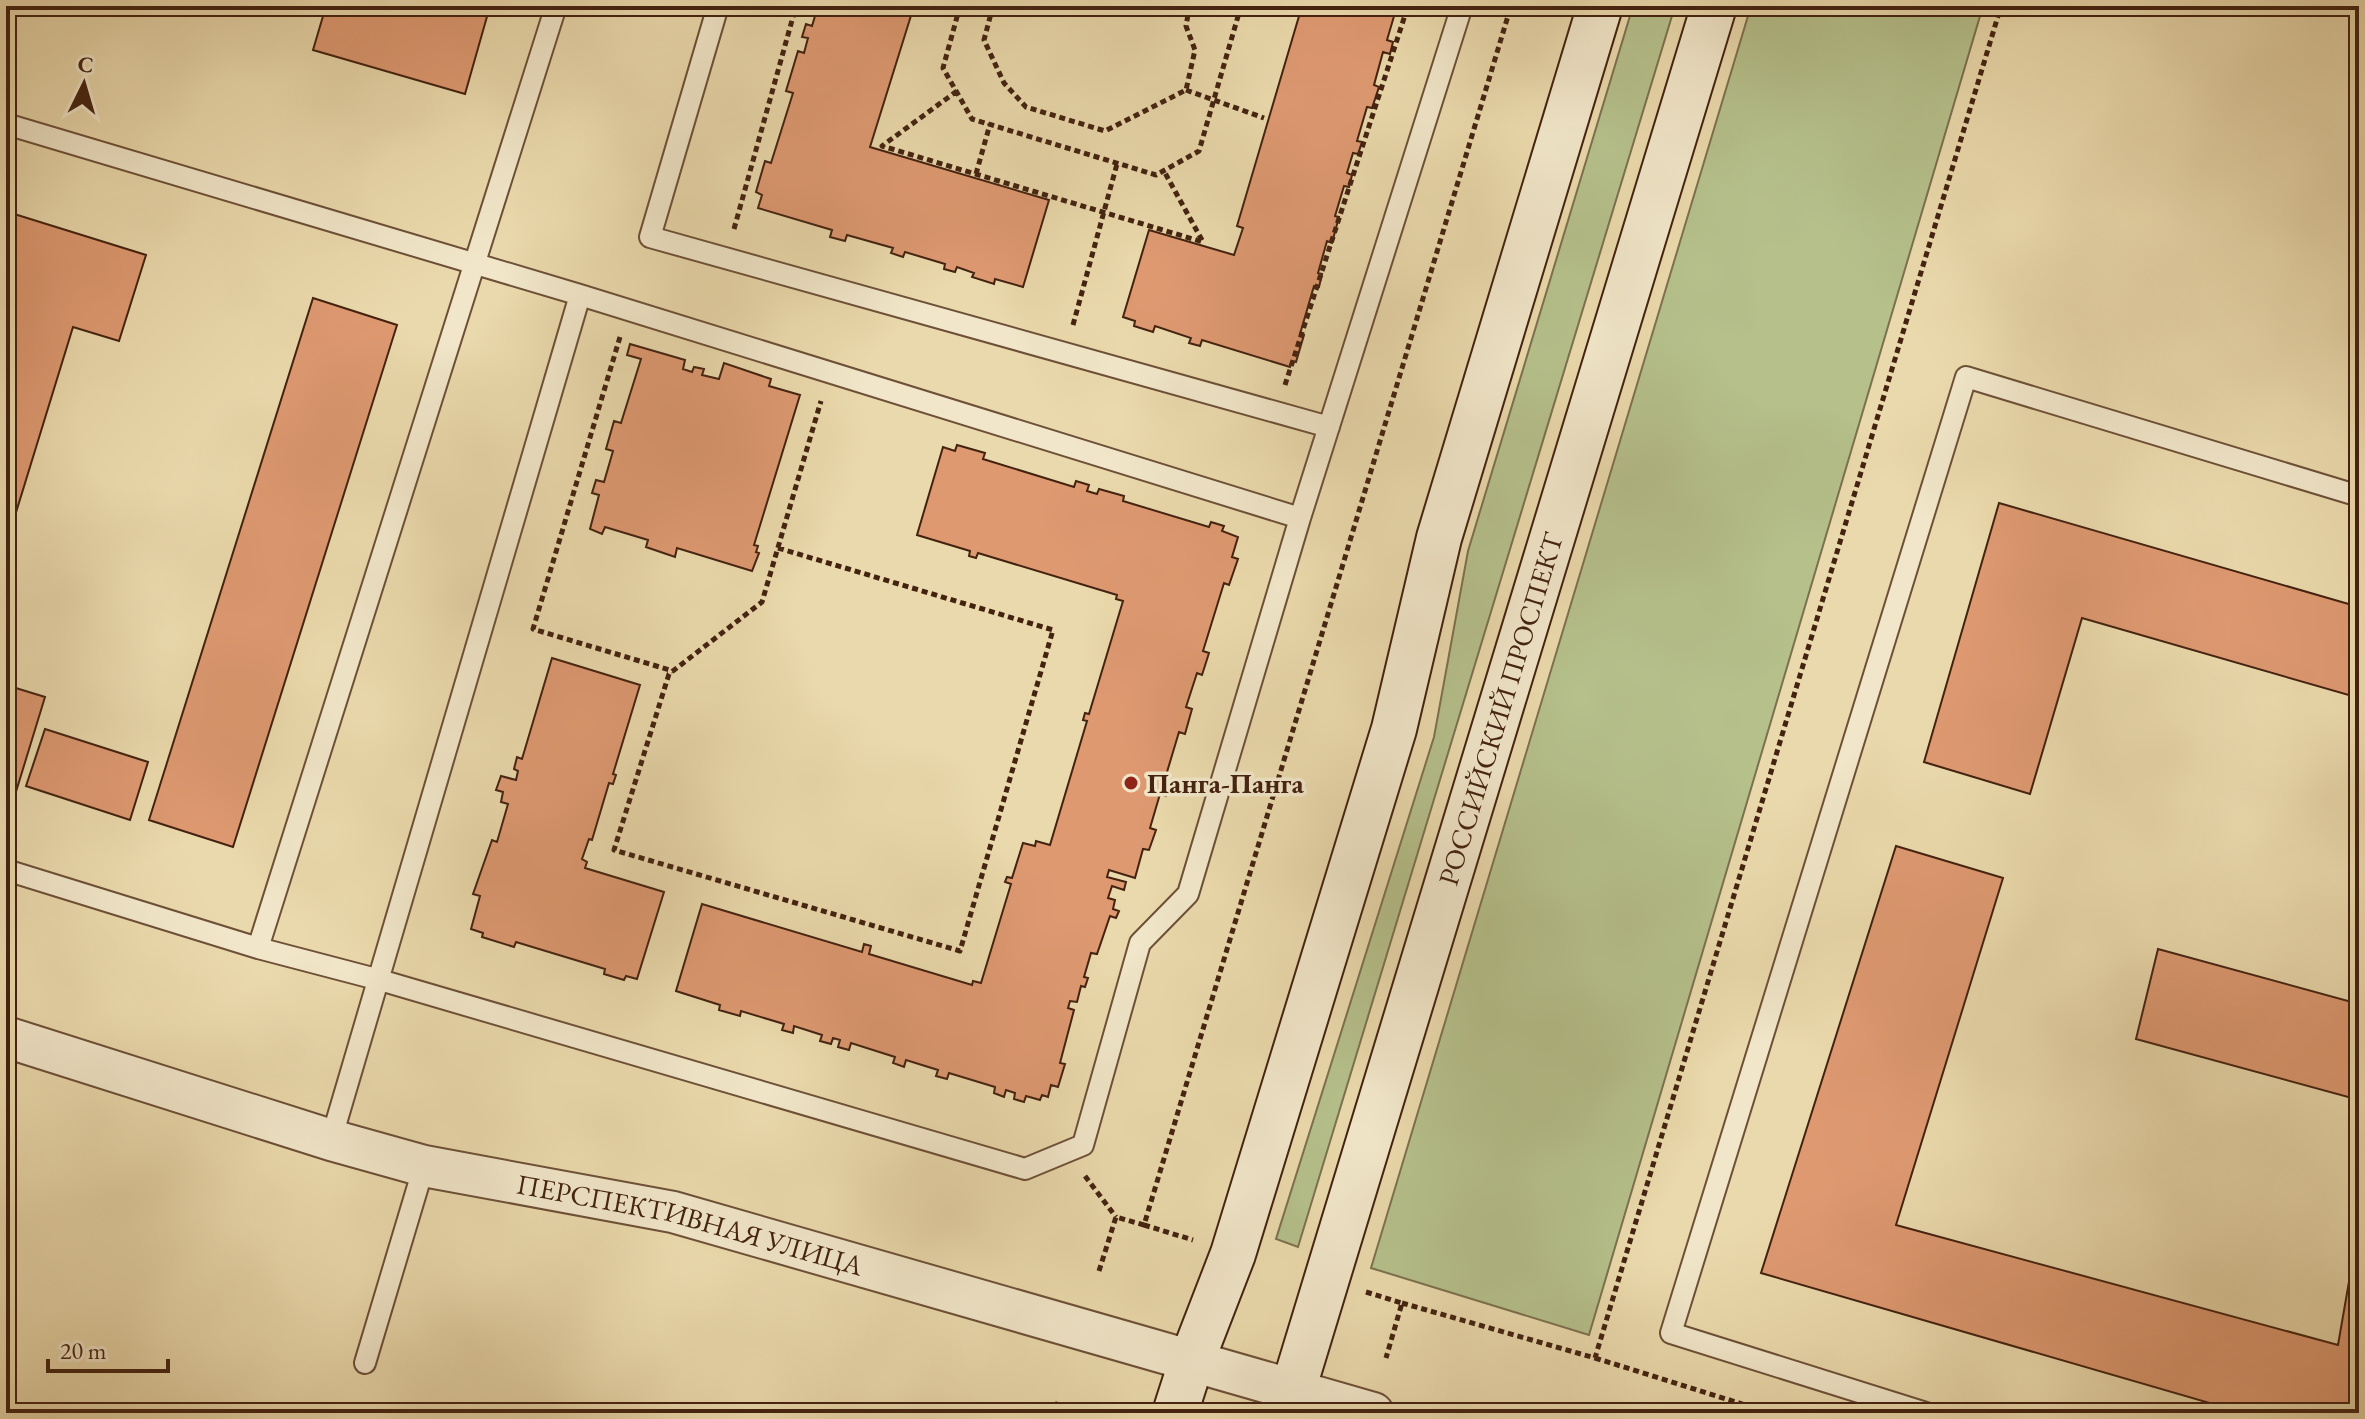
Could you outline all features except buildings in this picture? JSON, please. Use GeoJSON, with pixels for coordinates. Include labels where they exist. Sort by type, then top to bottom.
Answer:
{"type":"FeatureCollection","features":[{"type":"Feature","properties":{"kind":"main road"},"geometry":{"type":"LineString","coordinates":[[1175,1413],[1233,1254],[1394,729],[1439,538],[1600,6]]}},
{"type":"Feature","properties":{"kind":"main road","name":"РОССИЙСКИЙ ПРОСПЕКТ"},"geometry":{"type":"LineString","coordinates":[[1290,1402],[1714,6]]}},
{"type":"Feature","properties":{"kind":"street","name":"ПЕРСПЕКТИВНАЯ УЛИЦА"},"geometry":{"type":"LineString","coordinates":[[6,1037],[331,1140],[424,1166],[673,1212],[1192,1360],[1290,1402],[1373,1413]]}},
{"type":"Feature","properties":{"kind":"lane"},"geometry":{"type":"LineString","coordinates":[[258,948],[556,6]]}},
{"type":"Feature","properties":{"kind":"lane"},"geometry":{"type":"LineString","coordinates":[[718,6],[650,237],[1329,427]]}},
{"type":"Feature","properties":{"kind":"lane"},"geometry":{"type":"LineString","coordinates":[[6,870],[258,948],[380,980],[1025,1169],[1083,1145],[1140,943],[1188,894],[1300,518],[1462,6]]}},
{"type":"Feature","properties":{"kind":"lane"},"geometry":{"type":"LineString","coordinates":[[6,124],[580,295],[1300,518]]}},
{"type":"Feature","properties":{"kind":"lane"},"geometry":{"type":"LineString","coordinates":[[331,1140],[580,295]]}},
{"type":"Feature","properties":{"kind":"lane"},"geometry":{"type":"LineString","coordinates":[[1926,1413],[1671,1333],[1966,377],[2359,496]]}},
{"type":"Feature","properties":{"kind":"lane"},"geometry":{"type":"LineString","coordinates":[[365,1363],[424,1166]]}},
{"type":"Feature","properties":{"kind":"path"},"geometry":{"type":"LineString","coordinates":[[726,258],[796,6]]}},
{"type":"Feature","properties":{"kind":"path"},"geometry":{"type":"LineString","coordinates":[[960,6],[943,68],[972,119],[1156,175],[1199,151],[1241,6]]}},
{"type":"Feature","properties":{"kind":"path"},"geometry":{"type":"LineString","coordinates":[[993,6],[984,40],[1004,83],[1026,107],[1105,131],[1186,90],[1264,118]]}},
{"type":"Feature","properties":{"kind":"path"},"geometry":{"type":"LineString","coordinates":[[1186,90],[1195,50],[1186,26],[1189,9],[1193,6]]}},
{"type":"Feature","properties":{"kind":"path"},"geometry":{"type":"LineString","coordinates":[[1276,412],[1408,6]]}},
{"type":"Feature","properties":{"kind":"path"},"geometry":{"type":"LineString","coordinates":[[1144,1225],[1511,6]]}},
{"type":"Feature","properties":{"kind":"path"},"geometry":{"type":"LineString","coordinates":[[1595,1358],[2001,6]]}},
{"type":"Feature","properties":{"kind":"path"},"geometry":{"type":"LineString","coordinates":[[957,91],[882,146],[1203,242],[1164,171]]}},
{"type":"Feature","properties":{"kind":"path"},"geometry":{"type":"LineString","coordinates":[[976,174],[990,124]]}},
{"type":"Feature","properties":{"kind":"path"},"geometry":{"type":"LineString","coordinates":[[1065,353],[1117,164]]}},
{"type":"Feature","properties":{"kind":"path"},"geometry":{"type":"LineString","coordinates":[[623,326],[533,629],[673,671]]}},
{"type":"Feature","properties":{"kind":"path"},"geometry":{"type":"LineString","coordinates":[[778,548],[1053,630],[960,951],[614,850],[669,674],[762,602],[829,373]]}},
{"type":"Feature","properties":{"kind":"path"},"geometry":{"type":"LineString","coordinates":[[1067,1151],[1116,1217],[1193,1240]]}},
{"type":"Feature","properties":{"kind":"path"},"geometry":{"type":"LineString","coordinates":[[1099,1271],[1116,1217]]}},
{"type":"Feature","properties":{"kind":"path"},"geometry":{"type":"LineString","coordinates":[[1362,1291],[1771,1413]]}},
{"type":"Feature","properties":{"kind":"path"},"geometry":{"type":"LineString","coordinates":[[1386,1358],[1402,1303]]}},
{"type":"Feature","properties":{"kind":"path"},"geometry":{"type":"LineString","coordinates":[[1054,1413],[1058,1402]]}},
{"type":"Feature","properties":{"kind":"green space"},"geometry":{"type":"Polygon","coordinates":[[[1633,6],[1675,6],[1298,1247],[1276,1239],[1434,737],[1468,551],[1633,6]]]}},
{"type":"Feature","properties":{"kind":"green space"},"geometry":{"type":"Polygon","coordinates":[[[1751,6],[1983,6],[1589,1335],[1371,1268],[1751,6]]]}},
{"type":"Feature","properties":{"kind":"place","name":"Панга-Панга"},"geometry":{"type":"Point","coordinates":[1131,783]}}]}
